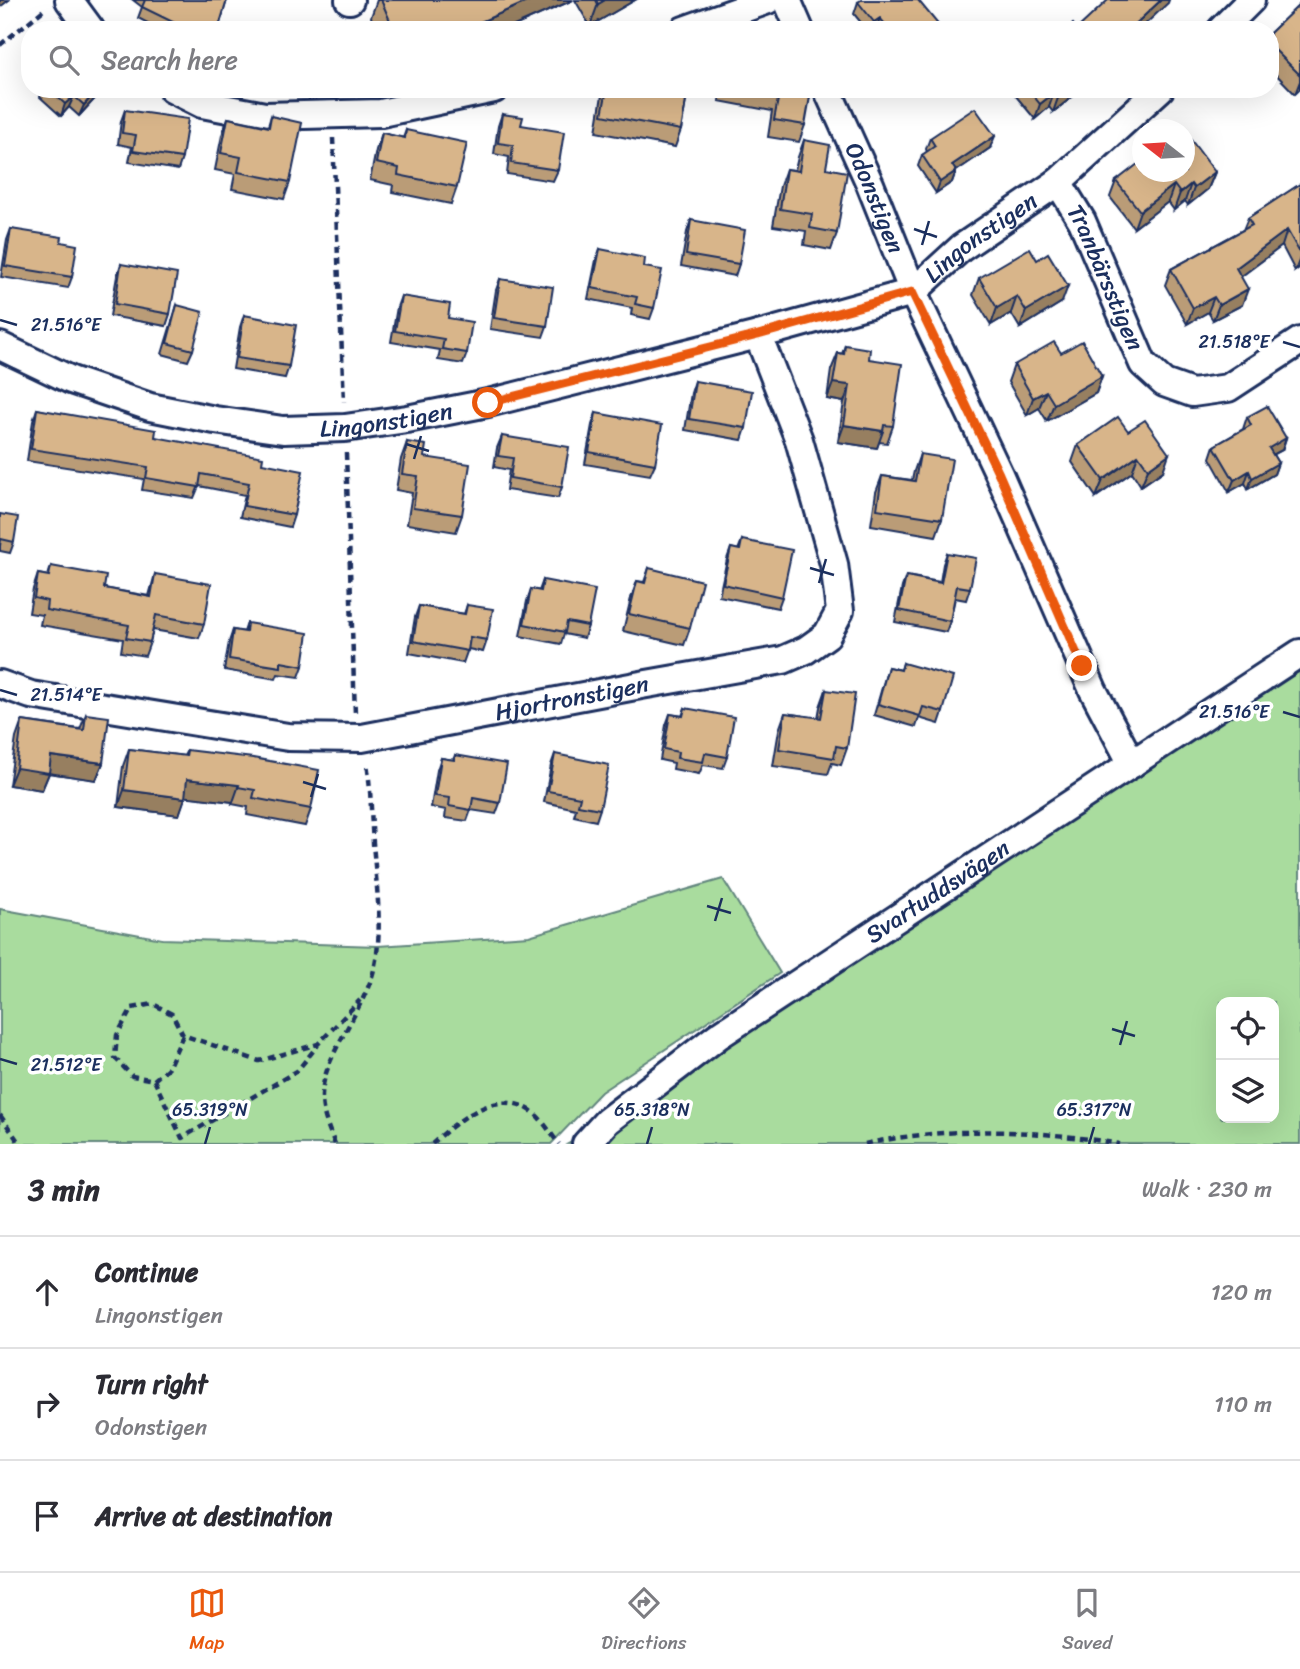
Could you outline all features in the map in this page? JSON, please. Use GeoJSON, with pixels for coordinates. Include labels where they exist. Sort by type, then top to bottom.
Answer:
{"type":"FeatureCollection","features":[{"type":"Feature","properties":{"kind":"street"},"geometry":{"type":"LineString","coordinates":[[69,0],[84,21]]}},
{"type":"Feature","properties":{"kind":"street"},"geometry":{"type":"LineString","coordinates":[[709,21],[768,0]]}},
{"type":"Feature","properties":{"kind":"street"},"geometry":{"type":"LineString","coordinates":[[787,0],[796,21]]}},
{"type":"Feature","properties":{"kind":"street"},"geometry":{"type":"LineString","coordinates":[[1230,21],[1251,0]]}},
{"type":"Feature","properties":{"kind":"street"},"geometry":{"type":"LineString","coordinates":[[190,98],[202,104],[265,116],[381,113],[452,98]]}},
{"type":"Feature","properties":{"kind":"street","name":"Odonstigen"},"geometry":{"type":"LineString","coordinates":[[831,98],[870,184],[912,292],[999,474],[1093,690],[1132,764]]}},
{"type":"Feature","properties":{"kind":"street","name":"Lingonstigen"},"geometry":{"type":"LineString","coordinates":[[0,346],[71,380],[150,407],[283,430],[345,428],[488,403],[758,335],[912,292],[961,248],[1058,182],[1150,98]]}},
{"type":"Feature","properties":{"kind":"street","name":"Tranbärsstigen"},"geometry":{"type":"LineString","coordinates":[[1058,182],[1082,221],[1143,364],[1164,383],[1192,393],[1228,388],[1300,341]]}},
{"type":"Feature","properties":{"kind":"street","name":"Hjortronstigen"},"geometry":{"type":"LineString","coordinates":[[0,684],[31,695],[288,737],[362,738],[782,660],[806,650],[827,635],[841,611],[834,564],[799,440],[758,335]]}},
{"type":"Feature","properties":{"kind":"street","name":"Svartuddsvägen"},"geometry":{"type":"LineString","coordinates":[[586,1144],[607,1121],[718,1036],[1300,653]]}},
{"type":"Feature","properties":{"kind":"path"},"geometry":{"type":"LineString","coordinates":[[30,21],[56,0]]}},
{"type":"Feature","properties":{"kind":"path"},"geometry":{"type":"LineString","coordinates":[[0,45],[21,28]]}},
{"type":"Feature","properties":{"kind":"path"},"geometry":{"type":"LineString","coordinates":[[335,1144],[322,1097],[335,1053],[366,995],[375,968],[378,938],[368,768],[362,738]]}},
{"type":"Feature","properties":{"kind":"path"},"geometry":{"type":"LineString","coordinates":[[153,1080],[183,1138],[297,1071],[318,1044],[366,995]]}},
{"type":"Feature","properties":{"kind":"path"},"geometry":{"type":"LineString","coordinates":[[183,1035],[168,1068],[153,1080],[132,1076],[115,1058],[117,1035],[132,1008],[153,1004],[172,1014],[183,1035],[259,1061],[318,1044]]}},
{"type":"Feature","properties":{"kind":"path"},"geometry":{"type":"LineString","coordinates":[[432,1144],[468,1115],[482,1108],[507,1102],[531,1110],[559,1144]]}},
{"type":"Feature","properties":{"kind":"path"},"geometry":{"type":"LineString","coordinates":[[0,1115],[20,1144]]}},
{"type":"Feature","properties":{"kind":"path"},"geometry":{"type":"LineString","coordinates":[[865,1144],[895,1137],[952,1132],[1011,1132],[1119,1144]]}},
{"type":"Feature","properties":{"kind":"green space"},"geometry":{"type":"Polygon","coordinates":[[[1300,655],[1300,1144],[568,1144],[628,1110],[1300,655]]]}},
{"type":"Feature","properties":{"kind":"green space"},"geometry":{"type":"Polygon","coordinates":[[[723,879],[780,973],[601,1092],[551,1144],[0,1144],[0,909],[162,939],[378,946],[529,936],[723,879]]]}},
{"type":"Feature","properties":{"kind":"building"},"geometry":{"type":"Polygon","coordinates":[[[145,0],[227,0],[221,21],[171,21],[142,7],[145,0]]]}},
{"type":"Feature","properties":{"kind":"building"},"geometry":{"type":"Polygon","coordinates":[[[381,0],[531,0],[483,21],[390,21],[381,0]]]}},
{"type":"Feature","properties":{"kind":"building"},"geometry":{"type":"Polygon","coordinates":[[[918,0],[935,21],[882,21],[880,18],[873,21],[858,2],[918,0]]]}},
{"type":"Feature","properties":{"kind":"building"},"geometry":{"type":"Polygon","coordinates":[[[1108,0],[1161,0],[1139,21],[1086,21],[1108,0]]]}},
{"type":"Feature","properties":{"kind":"building"},"geometry":{"type":"Polygon","coordinates":[[[1300,4],[1300,75],[1279,54],[1279,24],[1300,4]]]}},
{"type":"Feature","properties":{"kind":"building"},"geometry":{"type":"Polygon","coordinates":[[[59,98],[72,98],[65,104],[59,98]]]}},
{"type":"Feature","properties":{"kind":"building"},"geometry":{"type":"Polygon","coordinates":[[[76,98],[90,98],[84,105],[76,98]]]}},
{"type":"Feature","properties":{"kind":"building"},"geometry":{"type":"Polygon","coordinates":[[[605,98],[686,98],[681,130],[602,115],[605,98]]]}},
{"type":"Feature","properties":{"kind":"building"},"geometry":{"type":"Polygon","coordinates":[[[778,98],[810,98],[805,125],[774,120],[778,98]]]}},
{"type":"Feature","properties":{"kind":"building"},"geometry":{"type":"Polygon","coordinates":[[[1035,98],[1048,98],[1040,104],[1035,98]]]}},
{"type":"Feature","properties":{"kind":"building"},"geometry":{"type":"Polygon","coordinates":[[[975,108],[995,136],[952,165],[956,171],[940,182],[922,155],[935,146],[930,138],[975,108]]]}},
{"type":"Feature","properties":{"kind":"building"},"geometry":{"type":"Polygon","coordinates":[[[125,110],[188,119],[182,158],[133,151],[136,135],[122,133],[125,110]]]}},
{"type":"Feature","properties":{"kind":"building"},"geometry":{"type":"Polygon","coordinates":[[[502,114],[523,117],[521,125],[564,132],[558,170],[511,163],[513,145],[498,143],[502,114]]]}},
{"type":"Feature","properties":{"kind":"building"},"geometry":{"type":"Polygon","coordinates":[[[271,116],[302,123],[290,182],[238,172],[241,157],[221,153],[228,118],[269,127],[271,116]]]}},
{"type":"Feature","properties":{"kind":"building"},"geometry":{"type":"Polygon","coordinates":[[[406,130],[467,143],[457,187],[398,175],[399,168],[376,163],[382,133],[405,138],[406,130]]]}},
{"type":"Feature","properties":{"kind":"building"},"geometry":{"type":"Polygon","coordinates":[[[804,140],[830,145],[826,168],[847,172],[837,233],[810,228],[812,214],[780,209],[786,169],[799,171],[804,140]]]}},
{"type":"Feature","properties":{"kind":"building"},"geometry":{"type":"Polygon","coordinates":[[[1195,145],[1215,172],[1194,188],[1191,184],[1180,193],[1174,185],[1140,211],[1116,181],[1132,169],[1132,182],[1195,182],[1195,145]]]}},
{"type":"Feature","properties":{"kind":"building"},"geometry":{"type":"Polygon","coordinates":[[[1300,184],[1300,253],[1287,230],[1236,268],[1248,289],[1219,305],[1214,297],[1193,308],[1171,269],[1252,225],[1248,218],[1300,184]]]}},
{"type":"Feature","properties":{"kind":"building"},"geometry":{"type":"Polygon","coordinates":[[[691,220],[745,230],[739,264],[686,255],[691,220]]]}},
{"type":"Feature","properties":{"kind":"building"},"geometry":{"type":"Polygon","coordinates":[[[11,229],[62,237],[61,242],[77,245],[72,277],[5,266],[11,229]]]}},
{"type":"Feature","properties":{"kind":"building"},"geometry":{"type":"Polygon","coordinates":[[[1030,248],[1037,260],[1048,253],[1068,286],[1026,311],[1017,296],[997,308],[979,278],[1030,248]]]}},
{"type":"Feature","properties":{"kind":"building"},"geometry":{"type":"Polygon","coordinates":[[[600,249],[645,258],[644,267],[662,270],[654,308],[635,304],[637,297],[592,288],[600,249]]]}},
{"type":"Feature","properties":{"kind":"building"},"geometry":{"type":"Polygon","coordinates":[[[121,264],[177,274],[170,314],[115,304],[121,264]]]}},
{"type":"Feature","properties":{"kind":"building"},"geometry":{"type":"Polygon","coordinates":[[[500,279],[553,287],[547,326],[494,318],[500,279]]]}},
{"type":"Feature","properties":{"kind":"building"},"geometry":{"type":"Polygon","coordinates":[[[401,296],[450,304],[448,318],[472,322],[467,353],[442,349],[444,339],[395,331],[401,296]]]}},
{"type":"Feature","properties":{"kind":"building"},"geometry":{"type":"Polygon","coordinates":[[[177,305],[203,312],[193,350],[167,343],[177,305]]]}},
{"type":"Feature","properties":{"kind":"building"},"geometry":{"type":"Polygon","coordinates":[[[244,315],[296,325],[289,366],[237,358],[244,315]]]}},
{"type":"Feature","properties":{"kind":"building"},"geometry":{"type":"Polygon","coordinates":[[[1082,341],[1102,376],[1054,404],[1046,391],[1033,398],[1014,365],[1054,342],[1061,353],[1082,341]]]}},
{"type":"Feature","properties":{"kind":"building"},"geometry":{"type":"Polygon","coordinates":[[[845,345],[870,349],[869,359],[902,364],[893,426],[884,425],[883,431],[844,425],[850,385],[833,383],[838,353],[844,354],[845,345]]]}},
{"type":"Feature","properties":{"kind":"building"},"geometry":{"type":"Polygon","coordinates":[[[695,381],[752,391],[746,428],[689,419],[695,381]]]}},
{"type":"Feature","properties":{"kind":"building"},"geometry":{"type":"Polygon","coordinates":[[[1267,406],[1286,438],[1269,448],[1278,463],[1252,478],[1249,471],[1234,480],[1214,446],[1251,425],[1247,417],[1267,406]]]}},
{"type":"Feature","properties":{"kind":"building"},"geometry":{"type":"Polygon","coordinates":[[[37,409],[156,430],[155,437],[263,457],[262,463],[303,471],[294,515],[244,506],[249,483],[201,474],[199,487],[146,478],[148,467],[31,449],[37,409]]]}},
{"type":"Feature","properties":{"kind":"building"},"geometry":{"type":"Polygon","coordinates":[[[596,413],[662,425],[655,464],[589,452],[596,413]]]}},
{"type":"Feature","properties":{"kind":"building"},"geometry":{"type":"Polygon","coordinates":[[[1118,417],[1128,431],[1145,420],[1169,454],[1148,469],[1138,455],[1103,480],[1078,445],[1118,417]]]}},
{"type":"Feature","properties":{"kind":"building"},"geometry":{"type":"Polygon","coordinates":[[[502,436],[569,447],[562,487],[510,478],[513,458],[498,456],[502,436]]]}},
{"type":"Feature","properties":{"kind":"building"},"geometry":{"type":"Polygon","coordinates":[[[407,442],[426,445],[424,457],[470,464],[462,515],[413,508],[418,476],[402,474],[407,442]]]}},
{"type":"Feature","properties":{"kind":"building"},"geometry":{"type":"Polygon","coordinates":[[[920,454],[952,459],[942,519],[877,509],[882,476],[915,481],[920,454]]]}},
{"type":"Feature","properties":{"kind":"building"},"geometry":{"type":"Polygon","coordinates":[[[0,514],[18,517],[14,542],[1,539],[0,546],[0,514]]]}},
{"type":"Feature","properties":{"kind":"building"},"geometry":{"type":"Polygon","coordinates":[[[742,540],[792,550],[782,597],[723,584],[731,548],[740,550],[742,540]]]}},
{"type":"Feature","properties":{"kind":"building"},"geometry":{"type":"Polygon","coordinates":[[[947,553],[976,558],[970,588],[957,586],[950,621],[899,610],[906,576],[941,583],[947,553]]]}},
{"type":"Feature","properties":{"kind":"building"},"geometry":{"type":"Polygon","coordinates":[[[51,566],[106,576],[104,588],[151,597],[155,574],[211,584],[204,624],[156,615],[150,642],[126,638],[129,625],[46,610],[47,601],[34,598],[38,574],[49,576],[51,566]]]}},
{"type":"Feature","properties":{"kind":"building"},"geometry":{"type":"Polygon","coordinates":[[[649,568],[702,581],[690,628],[629,614],[637,581],[645,583],[649,568]]]}},
{"type":"Feature","properties":{"kind":"building"},"geometry":{"type":"Polygon","coordinates":[[[543,580],[595,590],[588,626],[567,622],[565,632],[524,624],[531,589],[541,591],[543,580]]]}},
{"type":"Feature","properties":{"kind":"building"},"geometry":{"type":"Polygon","coordinates":[[[467,605],[493,609],[487,640],[470,637],[468,651],[413,641],[419,606],[465,614],[467,605]]]}},
{"type":"Feature","properties":{"kind":"building"},"geometry":{"type":"Polygon","coordinates":[[[247,623],[308,633],[303,666],[281,662],[281,667],[229,659],[233,630],[246,632],[247,623]]]}},
{"type":"Feature","properties":{"kind":"building"},"geometry":{"type":"Polygon","coordinates":[[[903,663],[953,677],[943,712],[923,707],[920,716],[878,704],[888,667],[901,670],[903,663]]]}},
{"type":"Feature","properties":{"kind":"building"},"geometry":{"type":"Polygon","coordinates":[[[826,690],[855,694],[847,748],[836,746],[834,758],[779,749],[785,713],[821,718],[826,690]]]}},
{"type":"Feature","properties":{"kind":"building"},"geometry":{"type":"Polygon","coordinates":[[[685,708],[734,717],[727,757],[705,753],[703,762],[677,758],[678,752],[664,749],[670,714],[683,716],[685,708]]]}},
{"type":"Feature","properties":{"kind":"building"},"geometry":{"type":"Polygon","coordinates":[[[86,714],[109,717],[103,763],[51,756],[49,773],[16,768],[22,721],[84,730],[86,714]]]}},
{"type":"Feature","properties":{"kind":"building"},"geometry":{"type":"Polygon","coordinates":[[[129,749],[186,756],[187,750],[319,770],[311,809],[253,798],[255,790],[238,787],[239,785],[187,779],[185,798],[124,790],[129,749]]]}},
{"type":"Feature","properties":{"kind":"building"},"geometry":{"type":"Polygon","coordinates":[[[555,754],[609,765],[600,809],[578,805],[580,797],[548,791],[555,754]]]}},
{"type":"Feature","properties":{"kind":"building"},"geometry":{"type":"Polygon","coordinates":[[[455,755],[507,764],[500,803],[473,798],[471,810],[449,806],[450,798],[435,796],[441,758],[455,760],[455,755]]]}},
{"type":"Feature","properties":{"kind":"route"},"geometry":{"type":"LineString","coordinates":[[488,403],[758,335],[912,292],[999,474],[1082,666]]}}]}
